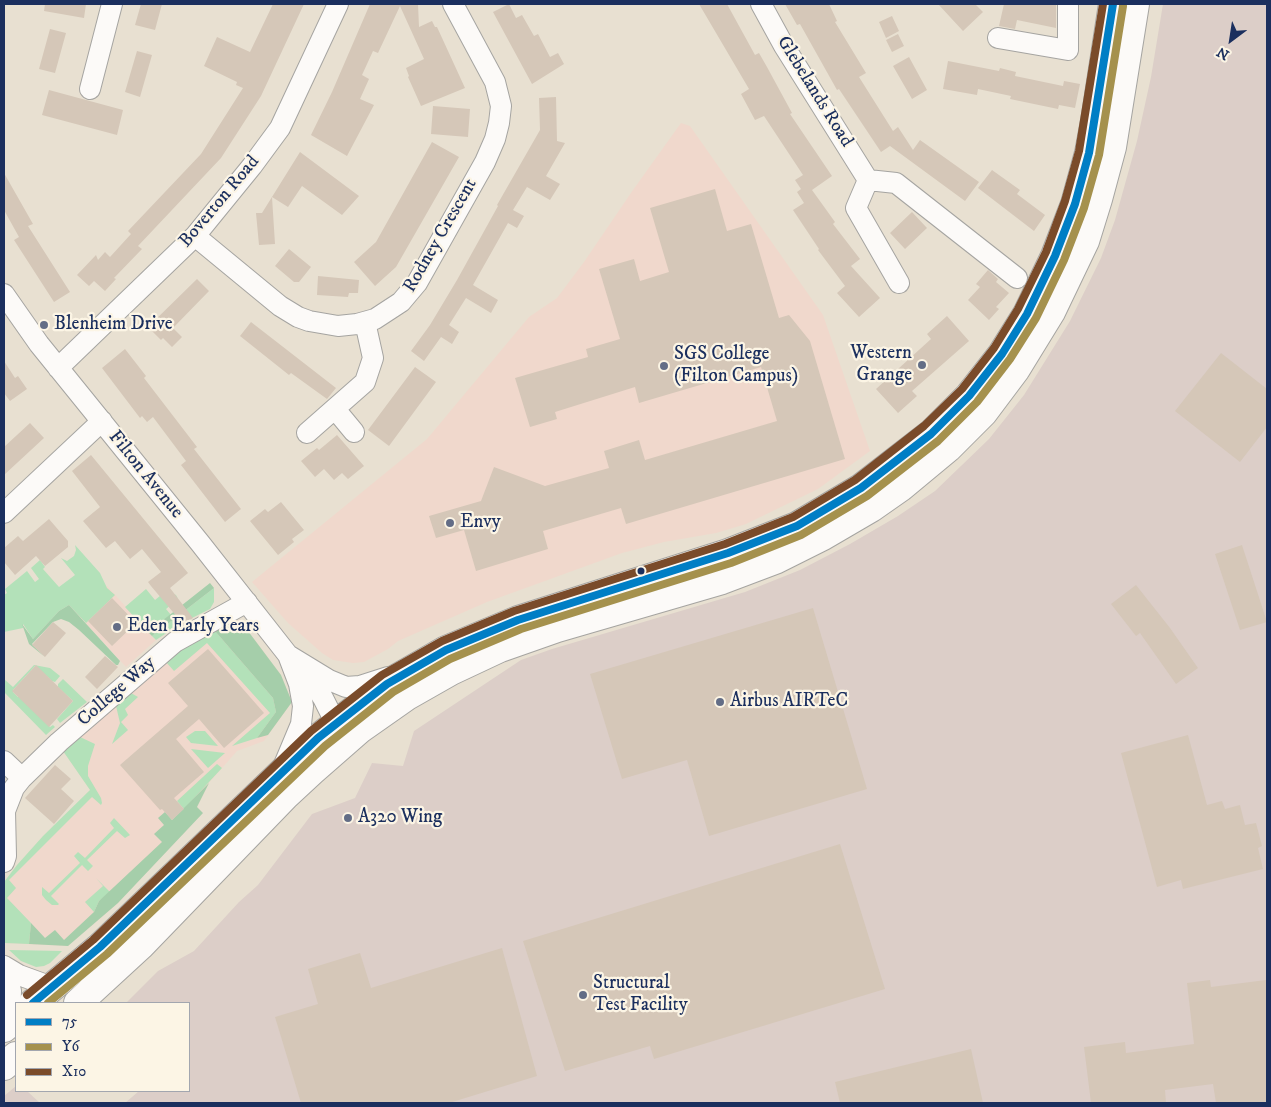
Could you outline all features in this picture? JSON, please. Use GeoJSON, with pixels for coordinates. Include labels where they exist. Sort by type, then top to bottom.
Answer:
{"type":"FeatureCollection","features":[{"type":"Feature","properties":{"kind":"main road"},"geometry":{"type":"LineString","coordinates":[[79,1002],[140,946],[285,796],[386,684],[466,641],[518,620],[728,553],[796,526],[878,476],[937,428],[969,396],[1016,333],[1065,233],[1084,171],[1096,121],[1114,4]]}},
{"type":"Feature","properties":{"kind":"main road"},"geometry":{"type":"LineString","coordinates":[[42,995],[100,947],[279,775],[341,732],[451,671],[500,648],[557,628],[722,580],[801,548],[843,526],[871,508],[901,487],[948,448],[983,413],[1016,369],[1050,312],[1085,241],[1112,147],[1135,4]]}},
{"type":"Feature","properties":{"kind":"main road"},"geometry":{"type":"LineString","coordinates":[[4,1066],[15,1057]]}},
{"type":"Feature","properties":{"kind":"street"},"geometry":{"type":"LineString","coordinates":[[90,89],[112,4]]}},
{"type":"Feature","properties":{"kind":"street","name":"Boverton Road"},"geometry":{"type":"LineString","coordinates":[[58,368],[195,236],[252,166],[280,128],[338,4]]}},
{"type":"Feature","properties":{"kind":"street","name":"Rodney Crescent"},"geometry":{"type":"LineString","coordinates":[[195,236],[280,306],[298,317],[325,325],[338,326],[375,319],[393,308],[412,290],[484,162],[497,131],[501,106],[498,91],[487,65],[453,4]]}},
{"type":"Feature","properties":{"kind":"street","name":"Glebelands Road"},"geometry":{"type":"LineString","coordinates":[[762,4],[784,46],[868,180]]}},
{"type":"Feature","properties":{"kind":"street"},"geometry":{"type":"LineString","coordinates":[[998,38],[1068,50],[1068,4]]}},
{"type":"Feature","properties":{"kind":"street"},"geometry":{"type":"LineString","coordinates":[[900,283],[856,208],[868,180],[896,183],[1017,278]]}},
{"type":"Feature","properties":{"kind":"street","name":"Filton Avenue"},"geometry":{"type":"LineString","coordinates":[[4,294],[21,321],[58,368],[293,658],[323,698],[341,732]]}},
{"type":"Feature","properties":{"kind":"street"},"geometry":{"type":"LineString","coordinates":[[307,433],[366,382],[372,358],[365,322]]}},
{"type":"Feature","properties":{"kind":"street"},"geometry":{"type":"LineString","coordinates":[[335,408],[354,432]]}},
{"type":"Feature","properties":{"kind":"street"},"geometry":{"type":"LineString","coordinates":[[4,513],[102,421]]}},
{"type":"Feature","properties":{"kind":"street","name":"College Way"},"geometry":{"type":"LineString","coordinates":[[4,862],[6,856],[5,811],[14,788],[22,778],[59,742],[175,642],[247,602]]}},
{"type":"Feature","properties":{"kind":"street","name":"Filton Avenue"},"geometry":{"type":"LineString","coordinates":[[293,658],[329,680],[346,687],[360,686],[406,672]]}},
{"type":"Feature","properties":{"kind":"street","name":"Filton Avenue"},"geometry":{"type":"LineString","coordinates":[[279,775],[301,724],[304,706],[293,658]]}},
{"type":"Feature","properties":{"kind":"street"},"geometry":{"type":"LineString","coordinates":[[4,761],[22,778]]}},
{"type":"Feature","properties":{"kind":"street"},"geometry":{"type":"LineString","coordinates":[[4,966],[19,975],[42,995]]}},
{"type":"Feature","properties":{"kind":"street"},"geometry":{"type":"LineString","coordinates":[[4,966],[11,991],[10,1023]]}},
{"type":"Feature","properties":{"kind":"shaded area"},"geometry":{"type":"Polygon","coordinates":[[[1163,4],[1267,4],[1267,1103],[125,1103],[138,1092],[190,1092],[190,1002],[127,1002],[158,971],[194,951],[239,902],[258,885],[312,814],[355,798],[372,763],[403,766],[414,731],[521,660],[552,649],[745,592],[800,570],[850,544],[898,516],[935,491],[989,439],[1024,395],[1070,321],[1101,258],[1115,220],[1137,141],[1151,77],[1163,4]]]}},
{"type":"Feature","properties":{"kind":"shaded area","name":"SGS College (Filton Campus)"},"geometry":{"type":"Polygon","coordinates":[[[681,123],[690,126],[823,315],[870,451],[818,489],[746,524],[716,533],[664,542],[622,553],[487,602],[398,641],[388,649],[364,662],[353,663],[333,660],[322,653],[288,623],[252,582],[427,439],[529,317],[557,298],[681,123]]]}},
{"type":"Feature","properties":{"kind":"shaded area","name":"Eden Early Years"},"geometry":{"type":"Polygon","coordinates":[[[107,586],[156,640],[126,667],[69,605],[107,586]]]}},
{"type":"Feature","properties":{"kind":"shaded area"},"geometry":{"type":"Polygon","coordinates":[[[228,626],[245,627],[281,675],[292,702],[264,741],[237,751],[209,783],[197,807],[203,813],[118,903],[68,946],[4,943],[4,882],[43,836],[90,790],[63,751],[178,651],[228,626]]]}},
{"type":"Feature","properties":{"kind":"shaded area"},"geometry":{"type":"Polygon","coordinates":[[[15,1087],[15,1092],[28,1092],[40,1103],[4,1103],[4,1096],[15,1087]]]}},
{"type":"Feature","properties":{"kind":"green space"},"geometry":{"type":"Polygon","coordinates":[[[75,545],[100,573],[107,588],[115,595],[86,623],[69,605],[59,611],[33,639],[23,624],[23,628],[4,632],[4,595],[7,593],[5,589],[27,571],[35,582],[39,579],[31,568],[40,560],[45,567],[43,569],[59,587],[75,575],[61,558],[67,561],[74,556],[75,545]]]}},
{"type":"Feature","properties":{"kind":"green space"},"geometry":{"type":"Polygon","coordinates":[[[210,583],[214,588],[152,636],[148,632],[210,583]]]}},
{"type":"Feature","properties":{"kind":"green space"},"geometry":{"type":"Polygon","coordinates":[[[214,588],[214,602],[210,609],[180,624],[156,640],[152,636],[214,588]]]}},
{"type":"Feature","properties":{"kind":"green space"},"geometry":{"type":"Polygon","coordinates":[[[146,589],[155,600],[166,591],[176,595],[178,599],[166,609],[171,615],[148,632],[125,607],[146,589]]]}},
{"type":"Feature","properties":{"kind":"green space"},"geometry":{"type":"Polygon","coordinates":[[[69,605],[120,661],[118,665],[79,630],[69,622],[61,619],[53,622],[32,644],[45,657],[29,644],[22,624],[33,639],[59,611],[69,605]]]}},
{"type":"Feature","properties":{"kind":"green space"},"geometry":{"type":"Polygon","coordinates":[[[228,626],[245,627],[281,675],[292,702],[268,735],[257,738],[276,712],[273,698],[215,631],[228,626]]]}},
{"type":"Feature","properties":{"kind":"green space"},"geometry":{"type":"Polygon","coordinates":[[[215,631],[273,698],[276,712],[257,738],[232,746],[270,713],[207,643],[174,671],[166,662],[178,651],[215,631]]]}},
{"type":"Feature","properties":{"kind":"green space"},"geometry":{"type":"Polygon","coordinates":[[[34,665],[50,668],[60,676],[55,682],[52,681],[35,666],[13,692],[50,727],[53,725],[55,727],[46,735],[4,692],[4,679],[13,687],[34,665]]]}},
{"type":"Feature","properties":{"kind":"green space"},"geometry":{"type":"Polygon","coordinates":[[[63,679],[87,702],[60,723],[57,719],[73,701],[58,687],[58,684],[63,679]]]}},
{"type":"Feature","properties":{"kind":"green space"},"geometry":{"type":"Polygon","coordinates":[[[131,693],[138,697],[125,709],[128,715],[121,722],[128,730],[112,744],[120,723],[116,706],[131,693]]]}},
{"type":"Feature","properties":{"kind":"green space"},"geometry":{"type":"Polygon","coordinates":[[[195,731],[205,731],[218,746],[191,743],[186,737],[195,731]]]}},
{"type":"Feature","properties":{"kind":"green space"},"geometry":{"type":"Polygon","coordinates":[[[80,737],[95,744],[88,766],[88,776],[102,803],[101,805],[92,797],[9,880],[16,888],[7,898],[31,923],[29,944],[4,943],[4,882],[43,836],[90,790],[63,751],[80,737]]]}},
{"type":"Feature","properties":{"kind":"green space"},"geometry":{"type":"Polygon","coordinates":[[[191,749],[225,753],[208,768],[191,749]]]}},
{"type":"Feature","properties":{"kind":"green space"},"geometry":{"type":"Polygon","coordinates":[[[217,764],[222,768],[184,809],[177,801],[217,764]]]}},
{"type":"Feature","properties":{"kind":"green space"},"geometry":{"type":"Polygon","coordinates":[[[209,783],[197,807],[203,813],[118,903],[68,946],[29,944],[31,923],[45,938],[55,930],[64,940],[94,912],[99,901],[162,842],[154,834],[164,825],[158,818],[165,812],[172,820],[209,783]]]}},
{"type":"Feature","properties":{"kind":"green space"},"geometry":{"type":"Polygon","coordinates":[[[114,818],[130,835],[125,838],[117,831],[87,860],[93,866],[88,871],[82,865],[51,896],[59,904],[52,905],[42,895],[42,887],[49,893],[80,863],[74,856],[78,852],[85,858],[114,828],[110,823],[114,818]]]}},
{"type":"Feature","properties":{"kind":"green space"},"geometry":{"type":"Polygon","coordinates":[[[96,878],[110,892],[99,901],[94,912],[85,902],[103,886],[96,878]]]}},
{"type":"Feature","properties":{"kind":"green space"},"geometry":{"type":"Polygon","coordinates":[[[9,950],[62,951],[50,963],[36,967],[21,961],[9,950]]]}},
{"type":"Feature","properties":{"kind":"building"},"geometry":{"type":"Polygon","coordinates":[[[45,4],[86,4],[84,18],[44,11],[45,4]]]}},
{"type":"Feature","properties":{"kind":"building"},"geometry":{"type":"Polygon","coordinates":[[[141,4],[162,4],[155,30],[135,25],[141,4]]]}},
{"type":"Feature","properties":{"kind":"building"},"geometry":{"type":"Polygon","coordinates":[[[273,4],[304,4],[261,96],[221,158],[138,246],[142,249],[114,278],[116,279],[105,291],[94,281],[89,286],[77,275],[96,255],[98,260],[105,252],[110,257],[131,234],[128,231],[201,154],[243,88],[236,85],[237,82],[204,66],[217,37],[250,52],[273,4]]]}},
{"type":"Feature","properties":{"kind":"building"},"geometry":{"type":"Polygon","coordinates":[[[370,4],[418,4],[419,27],[432,21],[435,27],[437,27],[465,88],[421,106],[406,68],[424,59],[400,6],[378,53],[373,51],[362,75],[369,79],[360,99],[374,105],[347,156],[311,135],[370,4]]]}},
{"type":"Feature","properties":{"kind":"building"},"geometry":{"type":"Polygon","coordinates":[[[509,4],[516,18],[522,15],[534,36],[538,34],[550,57],[558,53],[564,64],[532,84],[493,12],[509,4]]]}},
{"type":"Feature","properties":{"kind":"building"},"geometry":{"type":"Polygon","coordinates":[[[699,4],[727,4],[755,55],[759,53],[792,113],[790,114],[832,176],[812,190],[835,222],[833,224],[860,259],[851,266],[880,298],[859,317],[837,293],[845,286],[818,250],[793,210],[804,203],[797,192],[801,189],[795,180],[803,175],[764,116],[755,120],[741,94],[749,89],[699,4]]]}},
{"type":"Feature","properties":{"kind":"building"},"geometry":{"type":"Polygon","coordinates":[[[785,4],[829,4],[837,21],[835,22],[866,73],[859,77],[893,131],[898,127],[913,150],[920,140],[979,182],[965,201],[890,146],[881,152],[839,89],[837,90],[800,24],[797,25],[785,4]]]}},
{"type":"Feature","properties":{"kind":"building"},"geometry":{"type":"Polygon","coordinates":[[[938,4],[975,4],[983,12],[963,31],[938,4]]]}},
{"type":"Feature","properties":{"kind":"building"},"geometry":{"type":"Polygon","coordinates":[[[1004,4],[1056,4],[1056,28],[1017,20],[1015,29],[999,26],[1004,4]]]}},
{"type":"Feature","properties":{"kind":"building"},"geometry":{"type":"Polygon","coordinates":[[[892,16],[899,31],[886,38],[879,22],[892,16]]]}},
{"type":"Feature","properties":{"kind":"building"},"geometry":{"type":"Polygon","coordinates":[[[50,29],[66,33],[55,73],[39,69],[50,29]]]}},
{"type":"Feature","properties":{"kind":"building"},"geometry":{"type":"Polygon","coordinates":[[[898,34],[904,46],[892,52],[886,40],[898,34]]]}},
{"type":"Feature","properties":{"kind":"building"},"geometry":{"type":"Polygon","coordinates":[[[137,51],[152,55],[140,97],[125,92],[137,51]]]}},
{"type":"Feature","properties":{"kind":"building"},"geometry":{"type":"Polygon","coordinates":[[[909,57],[927,90],[912,99],[893,66],[909,57]]]}},
{"type":"Feature","properties":{"kind":"building"},"geometry":{"type":"Polygon","coordinates":[[[948,61],[999,71],[1000,68],[1016,72],[1015,76],[1063,86],[1064,81],[1080,84],[1075,108],[1059,105],[1058,109],[1010,99],[1011,96],[978,89],[977,95],[943,89],[948,61]]]}},
{"type":"Feature","properties":{"kind":"building"},"geometry":{"type":"Polygon","coordinates":[[[49,90],[123,110],[117,135],[42,115],[49,90]]]}},
{"type":"Feature","properties":{"kind":"building"},"geometry":{"type":"Polygon","coordinates":[[[556,97],[557,141],[565,143],[546,176],[560,184],[550,200],[527,187],[513,210],[524,216],[517,228],[508,223],[473,285],[498,300],[491,313],[466,298],[449,325],[459,332],[452,344],[441,337],[424,361],[411,351],[430,325],[457,280],[540,130],[539,98],[556,97]]]}},
{"type":"Feature","properties":{"kind":"building"},"geometry":{"type":"Polygon","coordinates":[[[433,106],[470,109],[468,137],[431,134],[433,106]]]}},
{"type":"Feature","properties":{"kind":"building"},"geometry":{"type":"Polygon","coordinates":[[[432,142],[459,157],[396,267],[375,286],[354,262],[376,242],[432,142]]]}},
{"type":"Feature","properties":{"kind":"building"},"geometry":{"type":"Polygon","coordinates":[[[300,152],[359,196],[342,215],[302,186],[288,207],[272,197],[275,244],[259,245],[256,213],[262,213],[300,152]]]}},
{"type":"Feature","properties":{"kind":"building"},"geometry":{"type":"Polygon","coordinates":[[[992,170],[1020,190],[1017,194],[1045,215],[1034,231],[978,188],[992,170]]]}},
{"type":"Feature","properties":{"kind":"building"},"geometry":{"type":"Polygon","coordinates":[[[4,173],[33,224],[28,226],[70,292],[54,302],[14,240],[19,237],[4,210],[4,173]]]}},
{"type":"Feature","properties":{"kind":"building"},"geometry":{"type":"Polygon","coordinates":[[[715,189],[727,231],[751,224],[779,318],[789,315],[810,341],[845,459],[626,524],[621,508],[543,531],[548,549],[476,571],[464,530],[436,538],[429,516],[481,501],[494,467],[545,486],[609,468],[604,451],[639,440],[645,460],[777,421],[761,367],[639,403],[635,387],[555,412],[557,419],[530,427],[515,378],[588,357],[586,349],[620,339],[599,269],[634,259],[640,281],[669,272],[650,208],[715,189]]]}},
{"type":"Feature","properties":{"kind":"building"},"geometry":{"type":"Polygon","coordinates":[[[912,212],[927,228],[905,249],[890,233],[912,212]]]}},
{"type":"Feature","properties":{"kind":"building"},"geometry":{"type":"Polygon","coordinates":[[[289,249],[311,267],[299,282],[294,282],[275,266],[289,249]]]}},
{"type":"Feature","properties":{"kind":"building"},"geometry":{"type":"Polygon","coordinates":[[[988,270],[998,279],[996,282],[1009,293],[996,307],[999,309],[989,320],[968,300],[980,287],[976,284],[988,270]]]}},
{"type":"Feature","properties":{"kind":"building"},"geometry":{"type":"Polygon","coordinates":[[[318,276],[359,280],[358,293],[349,293],[348,297],[317,295],[318,276]]]}},
{"type":"Feature","properties":{"kind":"building"},"geometry":{"type":"Polygon","coordinates":[[[197,279],[209,291],[173,328],[182,337],[172,347],[163,338],[161,340],[148,327],[197,279]]]}},
{"type":"Feature","properties":{"kind":"building","name":"Western Grange"},"geometry":{"type":"Polygon","coordinates":[[[947,316],[969,341],[912,391],[917,396],[898,413],[876,389],[931,339],[927,334],[947,316]]]}},
{"type":"Feature","properties":{"kind":"building"},"geometry":{"type":"Polygon","coordinates":[[[251,322],[336,388],[327,399],[291,373],[289,375],[240,336],[251,322]]]}},
{"type":"Feature","properties":{"kind":"building"},"geometry":{"type":"Polygon","coordinates":[[[125,349],[146,376],[144,378],[197,447],[194,449],[241,509],[225,522],[181,465],[186,461],[153,417],[147,422],[142,416],[140,418],[102,368],[125,349]]]}},
{"type":"Feature","properties":{"kind":"building"},"geometry":{"type":"Polygon","coordinates":[[[1221,353],[1267,389],[1267,427],[1240,462],[1175,411],[1221,353]]]}},
{"type":"Feature","properties":{"kind":"building"},"geometry":{"type":"Polygon","coordinates":[[[4,361],[15,378],[18,376],[27,389],[10,401],[4,393],[4,361]]]}},
{"type":"Feature","properties":{"kind":"building"},"geometry":{"type":"Polygon","coordinates":[[[415,367],[436,382],[389,446],[368,430],[415,367]]]}},
{"type":"Feature","properties":{"kind":"building"},"geometry":{"type":"Polygon","coordinates":[[[30,423],[44,438],[4,475],[4,447],[30,423]]]}},
{"type":"Feature","properties":{"kind":"building"},"geometry":{"type":"Polygon","coordinates":[[[337,435],[364,466],[348,479],[342,473],[334,480],[324,469],[315,477],[301,461],[317,448],[319,450],[337,435]]]}},
{"type":"Feature","properties":{"kind":"building"},"geometry":{"type":"Polygon","coordinates":[[[91,455],[188,573],[170,588],[193,618],[183,624],[148,582],[161,572],[142,549],[130,559],[115,541],[106,548],[83,521],[100,507],[72,471],[91,455]]]}},
{"type":"Feature","properties":{"kind":"building"},"geometry":{"type":"Polygon","coordinates":[[[281,502],[304,530],[292,539],[294,542],[278,555],[250,521],[265,509],[268,512],[281,502]]]}},
{"type":"Feature","properties":{"kind":"building"},"geometry":{"type":"Polygon","coordinates":[[[49,519],[68,541],[68,547],[45,566],[36,556],[15,575],[4,562],[4,548],[18,536],[23,541],[49,519]]]}},
{"type":"Feature","properties":{"kind":"building"},"geometry":{"type":"Polygon","coordinates":[[[1242,545],[1267,622],[1240,630],[1215,554],[1242,545]]]}},
{"type":"Feature","properties":{"kind":"building"},"geometry":{"type":"Polygon","coordinates":[[[1136,585],[1170,628],[1198,668],[1176,684],[1140,633],[1136,636],[1111,604],[1136,585]]]}},
{"type":"Feature","properties":{"kind":"building"},"geometry":{"type":"Polygon","coordinates":[[[112,598],[136,623],[112,646],[88,621],[112,598]]]}},
{"type":"Feature","properties":{"kind":"building","name":"Airbus AIRTeC"},"geometry":{"type":"Polygon","coordinates":[[[813,608],[867,789],[709,836],[687,760],[622,779],[590,674],[813,608]]]}},
{"type":"Feature","properties":{"kind":"building"},"geometry":{"type":"Polygon","coordinates":[[[53,622],[66,633],[45,657],[32,645],[53,622]]]}},
{"type":"Feature","properties":{"kind":"building"},"geometry":{"type":"Polygon","coordinates":[[[208,649],[264,713],[224,748],[199,719],[176,739],[204,772],[174,798],[184,809],[172,820],[162,809],[160,810],[120,765],[188,706],[168,683],[208,649]]]}},
{"type":"Feature","properties":{"kind":"building"},"geometry":{"type":"Polygon","coordinates":[[[105,656],[118,667],[97,689],[85,677],[105,656]]]}},
{"type":"Feature","properties":{"kind":"building"},"geometry":{"type":"Polygon","coordinates":[[[36,665],[73,701],[49,727],[12,691],[36,665]]]}},
{"type":"Feature","properties":{"kind":"building"},"geometry":{"type":"Polygon","coordinates":[[[1188,735],[1207,805],[1222,801],[1225,809],[1240,805],[1245,825],[1256,823],[1262,846],[1258,848],[1263,869],[1183,889],[1181,880],[1157,887],[1121,753],[1188,735]]]}},
{"type":"Feature","properties":{"kind":"building"},"geometry":{"type":"Polygon","coordinates":[[[55,765],[71,779],[61,789],[74,801],[54,824],[25,798],[55,765]]]}},
{"type":"Feature","properties":{"kind":"building"},"geometry":{"type":"Polygon","coordinates":[[[840,844],[885,989],[654,1059],[650,1046],[565,1071],[523,941],[840,844]]]}},
{"type":"Feature","properties":{"kind":"building"},"geometry":{"type":"Polygon","coordinates":[[[502,948],[537,1076],[449,1103],[301,1103],[275,1017],[318,1004],[308,969],[360,953],[371,988],[502,948]]]}},
{"type":"Feature","properties":{"kind":"building"},"geometry":{"type":"Polygon","coordinates":[[[1210,980],[1211,987],[1266,980],[1267,1103],[1216,1103],[1213,1084],[1165,1090],[1166,1103],[1091,1103],[1084,1047],[1125,1042],[1126,1053],[1194,1044],[1187,983],[1210,980]]]}},
{"type":"Feature","properties":{"kind":"building"},"geometry":{"type":"Polygon","coordinates":[[[971,1049],[983,1103],[840,1103],[835,1082],[971,1049]]]}},
{"type":"Feature","properties":{"kind":"transit line","name":"X10"},"geometry":{"type":"LineString","coordinates":[[27,995],[93,940],[311,731],[382,675],[442,641],[514,611],[725,544],[793,517],[855,480],[924,426],[962,389],[994,348],[1018,309],[1046,252],[1065,201],[1079,151],[1103,4]]}},
{"type":"Feature","properties":{"kind":"transit line","name":"75"},"geometry":{"type":"LineString","coordinates":[[34,1002],[100,947],[318,738],[387,684],[446,650],[518,620],[728,553],[797,526],[861,488],[931,434],[969,396],[1002,354],[1027,314],[1055,256],[1075,204],[1089,153],[1113,4]]}},
{"type":"Feature","properties":{"kind":"transit line","name":"Y6"},"geometry":{"type":"LineString","coordinates":[[49,1002],[107,954],[325,746],[393,692],[450,659],[521,629],[731,563],[801,535],[867,496],[938,441],[977,402],[1010,359],[1036,318],[1064,260],[1084,208],[1099,155],[1123,6]]}},
{"type":"Feature","properties":{"kind":"place","name":"Blenheim Drive"},"geometry":{"type":"Point","coordinates":[44,325]}},
{"type":"Feature","properties":{"kind":"place","name":"Western Grange"},"geometry":{"type":"Point","coordinates":[922,365]}},
{"type":"Feature","properties":{"kind":"place","name":"SGS College (Filton Campus)"},"geometry":{"type":"Point","coordinates":[664,366]}},
{"type":"Feature","properties":{"kind":"place","name":"Envy"},"geometry":{"type":"Point","coordinates":[450,523]}},
{"type":"Feature","properties":{"kind":"place","name":"Eden Early Years"},"geometry":{"type":"Point","coordinates":[117,627]}},
{"type":"Feature","properties":{"kind":"place","name":"Airbus AIRTeC"},"geometry":{"type":"Point","coordinates":[720,702]}},
{"type":"Feature","properties":{"kind":"place","name":"A320 Wing"},"geometry":{"type":"Point","coordinates":[348,818]}},
{"type":"Feature","properties":{"kind":"place","name":"Structural Test Facility"},"geometry":{"type":"Point","coordinates":[583,995]}}]}
